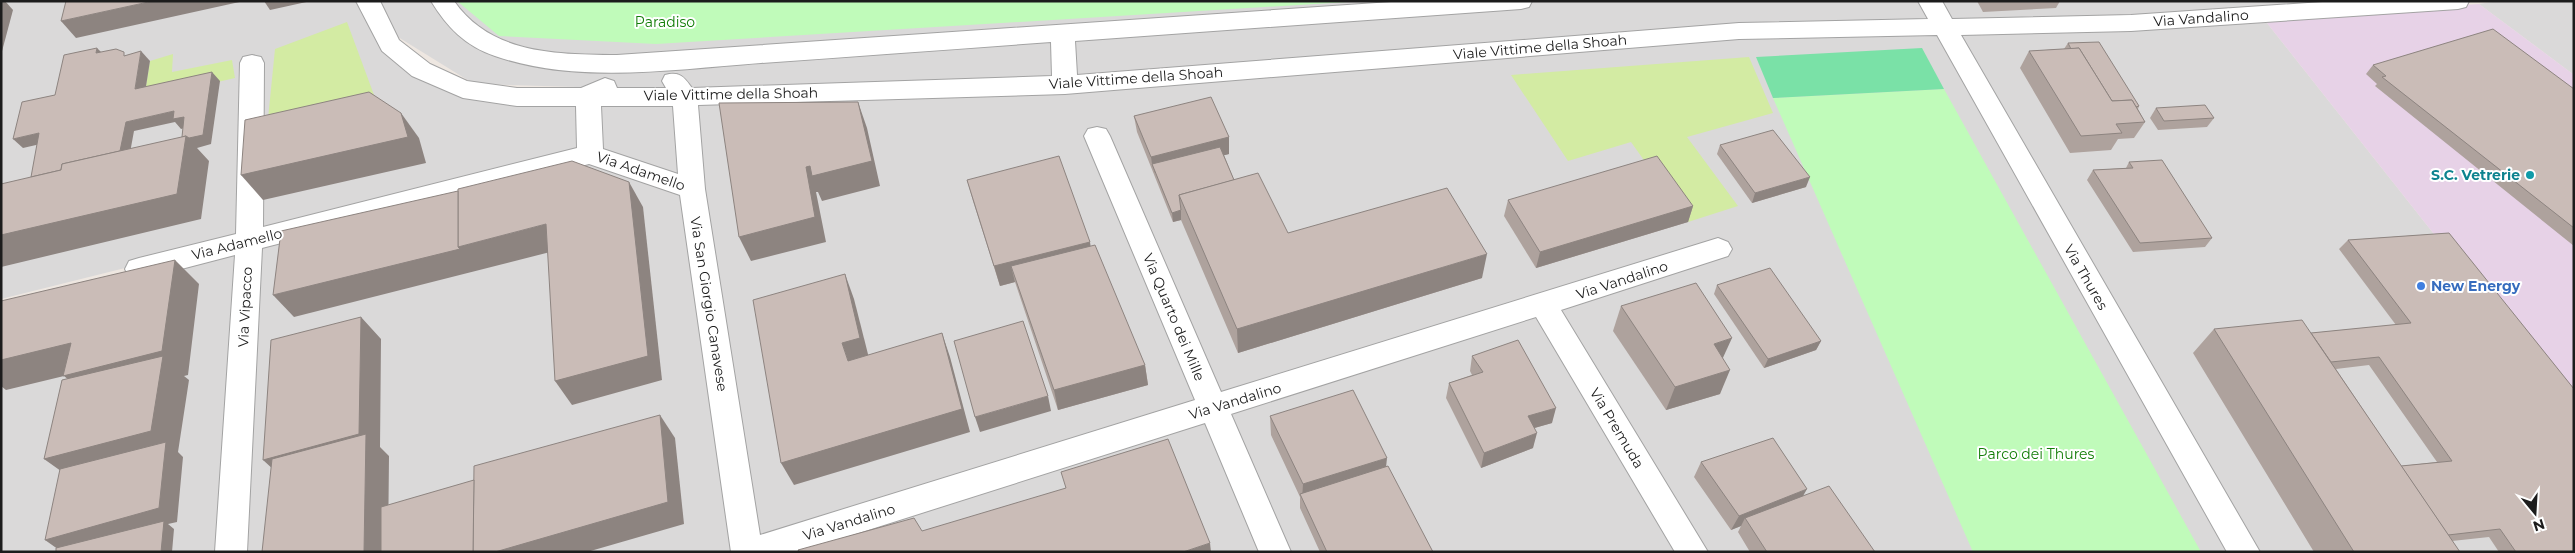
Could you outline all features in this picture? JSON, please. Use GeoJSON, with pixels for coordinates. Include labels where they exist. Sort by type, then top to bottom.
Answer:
{"type":"FeatureCollection","features":[{"type":"Feature","properties":{"kind":"street","name":"Viale Vittime della Shoah"},"geometry":{"type":"LineString","coordinates":[[368,1],[390,45],[421,70],[463,90],[517,97],[588,95],[684,96],[1065,84],[1739,31],[1943,26]]}},
{"type":"Feature","properties":{"kind":"street"},"geometry":{"type":"LineString","coordinates":[[442,1],[448,13],[467,34],[497,48],[547,60],[594,64],[661,61],[1521,1]]}},
{"type":"Feature","properties":{"kind":"street","name":"Via Thures"},"geometry":{"type":"LineString","coordinates":[[1930,1],[2244,552]]}},
{"type":"Feature","properties":{"kind":"street","name":"Via Vandalino"},"geometry":{"type":"LineString","coordinates":[[1943,26],[2148,22],[2458,1]]}},
{"type":"Feature","properties":{"kind":"street"},"geometry":{"type":"LineString","coordinates":[[1063,33],[1065,84]]}},
{"type":"Feature","properties":{"kind":"street"},"geometry":{"type":"LineString","coordinates":[[588,95],[661,61]]}},
{"type":"Feature","properties":{"kind":"street","name":"Via San Giorgio Canavese"},"geometry":{"type":"LineString","coordinates":[[661,61],[684,96],[692,189],[747,552]]}},
{"type":"Feature","properties":{"kind":"street","name":"Via Vipacco"},"geometry":{"type":"LineString","coordinates":[[232,552],[249,241],[252,63]]}},
{"type":"Feature","properties":{"kind":"street","name":"Via Adamello"},"geometry":{"type":"LineString","coordinates":[[588,95],[590,154]]}},
{"type":"Feature","properties":{"kind":"street","name":"Via Quarto dei Mille"},"geometry":{"type":"LineString","coordinates":[[1097,136],[1275,552]]}},
{"type":"Feature","properties":{"kind":"street","name":"Via Adamello"},"geometry":{"type":"LineString","coordinates":[[116,275],[590,154],[692,189]]}},
{"type":"Feature","properties":{"kind":"street","name":"Via Vandalino"},"geometry":{"type":"LineString","coordinates":[[753,552],[1718,249]]}},
{"type":"Feature","properties":{"kind":"street","name":"Via Premuda"},"geometry":{"type":"LineString","coordinates":[[1543,305],[1692,552]]}},
{"type":"Feature","properties":{"kind":"shaded area"},"geometry":{"type":"Polygon","coordinates":[[[1,1],[364,1],[384,46],[460,93],[583,98],[585,153],[1,299],[1,1]]]}},
{"type":"Feature","properties":{"kind":"shaded area"},"geometry":{"type":"Polygon","coordinates":[[[380,1],[2372,1],[2161,17],[1923,24],[1714,25],[1075,77],[681,90],[474,84],[398,37],[380,1]]]}},
{"type":"Feature","properties":{"kind":"shaded area"},"geometry":{"type":"Polygon","coordinates":[[[2498,1],[2574,1],[2574,75],[2479,4],[2498,1]]]}},
{"type":"Feature","properties":{"kind":"shaded area"},"geometry":{"type":"Polygon","coordinates":[[[2479,4],[2574,75],[2574,411],[2263,18],[2479,4]]]}},
{"type":"Feature","properties":{"kind":"shaded area"},"geometry":{"type":"Polygon","coordinates":[[[2263,18],[2574,411],[2574,552],[2253,552],[1952,31],[2263,18]]]}},
{"type":"Feature","properties":{"kind":"shaded area"},"geometry":{"type":"Polygon","coordinates":[[[1940,30],[2236,552],[1,552],[1,306],[595,156],[593,99],[1068,89],[1738,35],[1940,30]]]}},
{"type":"Feature","properties":{"kind":"green space","name":"Paradiso"},"geometry":{"type":"Polygon","coordinates":[[[457,1],[1364,1],[656,44],[499,36],[457,1]]]}},
{"type":"Feature","properties":{"kind":"green space"},"geometry":{"type":"Polygon","coordinates":[[[347,22],[384,122],[267,129],[275,49],[347,22]]]}},
{"type":"Feature","properties":{"kind":"green space"},"geometry":{"type":"Polygon","coordinates":[[[1922,48],[1944,89],[1773,98],[1756,57],[1922,48]]]}},
{"type":"Feature","properties":{"kind":"green space"},"geometry":{"type":"Polygon","coordinates":[[[173,54],[172,72],[232,60],[235,78],[144,99],[150,61],[173,54]]]}},
{"type":"Feature","properties":{"kind":"green space"},"geometry":{"type":"Polygon","coordinates":[[[1749,57],[1773,113],[1687,137],[1738,206],[1688,222],[1631,142],[1568,161],[1511,75],[1749,57]]]}},
{"type":"Feature","properties":{"kind":"green space","name":"Parco dei Thures"},"geometry":{"type":"Polygon","coordinates":[[[1944,89],[2201,552],[1973,552],[1773,98],[1944,89]]]}},
{"type":"Feature","properties":{"kind":"building"},"geometry":{"type":"Polygon","coordinates":[[[66,1],[153,1],[61,21],[66,1]]]}},
{"type":"Feature","properties":{"kind":"building","name":"S.C. Vetrerie"},"geometry":{"type":"Polygon","coordinates":[[[2493,29],[2574,89],[2574,228],[2382,77],[2386,76],[2373,65],[2493,29]]]}},
{"type":"Feature","properties":{"kind":"building"},"geometry":{"type":"Polygon","coordinates":[[[2099,42],[2139,106],[2136,107],[2132,100],[2112,101],[2079,48],[2071,49],[2068,43],[2099,42]]]}},
{"type":"Feature","properties":{"kind":"building"},"geometry":{"type":"Polygon","coordinates":[[[97,48],[96,53],[116,49],[124,52],[124,56],[141,51],[135,89],[212,72],[203,135],[189,138],[186,136],[182,137],[184,117],[173,119],[174,111],[126,122],[120,151],[62,164],[61,170],[31,177],[39,133],[13,139],[22,102],[55,95],[64,55],[97,48]]]}},
{"type":"Feature","properties":{"kind":"building"},"geometry":{"type":"Polygon","coordinates":[[[2079,48],[2112,101],[2132,100],[2145,122],[2116,124],[2122,133],[2081,136],[2029,51],[2079,48]]]}},
{"type":"Feature","properties":{"kind":"building"},"geometry":{"type":"Polygon","coordinates":[[[369,92],[401,113],[408,137],[241,175],[245,120],[369,92]]]}},
{"type":"Feature","properties":{"kind":"building"},"geometry":{"type":"Polygon","coordinates":[[[1211,97],[1229,137],[1151,157],[1134,116],[1211,97]]]}},
{"type":"Feature","properties":{"kind":"building"},"geometry":{"type":"Polygon","coordinates":[[[858,102],[872,161],[812,176],[810,166],[806,167],[815,217],[739,237],[719,103],[858,102]]]}},
{"type":"Feature","properties":{"kind":"building"},"geometry":{"type":"Polygon","coordinates":[[[2205,105],[2214,118],[2164,121],[2156,108],[2205,105]]]}},
{"type":"Feature","properties":{"kind":"building"},"geometry":{"type":"Polygon","coordinates":[[[1773,130],[1810,177],[1755,193],[1720,145],[1773,130]]]}},
{"type":"Feature","properties":{"kind":"building"},"geometry":{"type":"Polygon","coordinates":[[[186,136],[177,194],[1,235],[1,184],[61,170],[62,164],[186,136]]]}},
{"type":"Feature","properties":{"kind":"building"},"geometry":{"type":"Polygon","coordinates":[[[1220,147],[1234,180],[1179,195],[1181,210],[1172,213],[1152,164],[1220,147]]]}},
{"type":"Feature","properties":{"kind":"building"},"geometry":{"type":"Polygon","coordinates":[[[1059,156],[1090,242],[994,266],[967,180],[1059,156]]]}},
{"type":"Feature","properties":{"kind":"building"},"geometry":{"type":"Polygon","coordinates":[[[1657,156],[1693,206],[1540,252],[1508,200],[1657,156]]]}},
{"type":"Feature","properties":{"kind":"building"},"geometry":{"type":"Polygon","coordinates":[[[2162,160],[2212,238],[2140,243],[2093,170],[2133,168],[2129,162],[2162,160]]]}},
{"type":"Feature","properties":{"kind":"building"},"geometry":{"type":"Polygon","coordinates":[[[572,161],[629,182],[648,356],[555,381],[546,224],[458,247],[458,189],[572,161]]]}},
{"type":"Feature","properties":{"kind":"building"},"geometry":{"type":"Polygon","coordinates":[[[1258,173],[1288,233],[1447,188],[1487,254],[1237,329],[1179,195],[1258,173]]]}},
{"type":"Feature","properties":{"kind":"building"},"geometry":{"type":"Polygon","coordinates":[[[458,191],[458,247],[460,249],[273,295],[281,231],[458,191]]]}},
{"type":"Feature","properties":{"kind":"building"},"geometry":{"type":"Polygon","coordinates":[[[2449,233],[2574,389],[2574,552],[2516,552],[2500,529],[2448,535],[2401,466],[2452,461],[2379,357],[2331,362],[2311,333],[2411,323],[2348,240],[2449,233]]]}},
{"type":"Feature","properties":{"kind":"building"},"geometry":{"type":"Polygon","coordinates":[[[1095,245],[1145,365],[1054,390],[1011,266],[1095,245]]]}},
{"type":"Feature","properties":{"kind":"building"},"geometry":{"type":"Polygon","coordinates":[[[175,260],[162,351],[63,376],[71,343],[1,360],[1,301],[175,260]]]}},
{"type":"Feature","properties":{"kind":"building"},"geometry":{"type":"Polygon","coordinates":[[[1770,268],[1821,341],[1768,359],[1717,285],[1770,268]]]}},
{"type":"Feature","properties":{"kind":"building"},"geometry":{"type":"Polygon","coordinates":[[[845,274],[860,338],[842,343],[848,361],[942,333],[962,409],[781,463],[753,300],[845,274]]]}},
{"type":"Feature","properties":{"kind":"building"},"geometry":{"type":"Polygon","coordinates":[[[1696,283],[1732,338],[1714,344],[1730,370],[1675,387],[1621,306],[1696,283]]]}},
{"type":"Feature","properties":{"kind":"building"},"geometry":{"type":"Polygon","coordinates":[[[361,317],[359,434],[263,460],[271,340],[361,317]]]}},
{"type":"Feature","properties":{"kind":"building"},"geometry":{"type":"Polygon","coordinates":[[[2302,320],[2460,552],[2354,552],[2214,329],[2302,320]]]}},
{"type":"Feature","properties":{"kind":"building"},"geometry":{"type":"Polygon","coordinates":[[[1023,321],[1048,396],[975,417],[954,341],[1023,321]]]}},
{"type":"Feature","properties":{"kind":"building"},"geometry":{"type":"Polygon","coordinates":[[[1518,340],[1556,408],[1528,416],[1537,433],[1484,453],[1449,383],[1483,372],[1472,356],[1518,340]]]}},
{"type":"Feature","properties":{"kind":"building"},"geometry":{"type":"Polygon","coordinates":[[[163,356],[151,431],[44,459],[62,380],[163,356]]]}},
{"type":"Feature","properties":{"kind":"building"},"geometry":{"type":"Polygon","coordinates":[[[1353,390],[1387,458],[1303,484],[1270,416],[1353,390]]]}},
{"type":"Feature","properties":{"kind":"building"},"geometry":{"type":"Polygon","coordinates":[[[660,415],[668,502],[495,552],[473,552],[474,466],[660,415]]]}},
{"type":"Feature","properties":{"kind":"building"},"geometry":{"type":"Polygon","coordinates":[[[366,434],[364,552],[262,552],[272,459],[366,434]]]}},
{"type":"Feature","properties":{"kind":"building"},"geometry":{"type":"Polygon","coordinates":[[[1773,438],[1807,489],[1739,516],[1701,462],[1773,438]]]}},
{"type":"Feature","properties":{"kind":"building"},"geometry":{"type":"Polygon","coordinates":[[[1168,439],[1210,543],[1183,552],[799,552],[798,550],[914,518],[922,531],[1066,488],[1061,472],[1168,439]]]}},
{"type":"Feature","properties":{"kind":"building"},"geometry":{"type":"Polygon","coordinates":[[[166,442],[159,508],[45,540],[60,469],[166,442]]]}},
{"type":"Feature","properties":{"kind":"building"},"geometry":{"type":"Polygon","coordinates":[[[1388,466],[1433,552],[1327,552],[1300,494],[1388,466]]]}},
{"type":"Feature","properties":{"kind":"building"},"geometry":{"type":"Polygon","coordinates":[[[474,480],[473,552],[381,552],[381,507],[474,480]]]}},
{"type":"Feature","properties":{"kind":"building"},"geometry":{"type":"Polygon","coordinates":[[[1829,486],[1875,552],[1767,552],[1745,518],[1829,486]]]}},
{"type":"Feature","properties":{"kind":"building"},"geometry":{"type":"Polygon","coordinates":[[[164,521],[161,552],[56,552],[56,548],[164,521]]]}},
{"type":"Feature","properties":{"kind":"place","name":"S.C. Vetrerie"},"geometry":{"type":"Point","coordinates":[2530,175]}},
{"type":"Feature","properties":{"kind":"place","name":"New Energy"},"geometry":{"type":"Point","coordinates":[2421,286]}}]}
